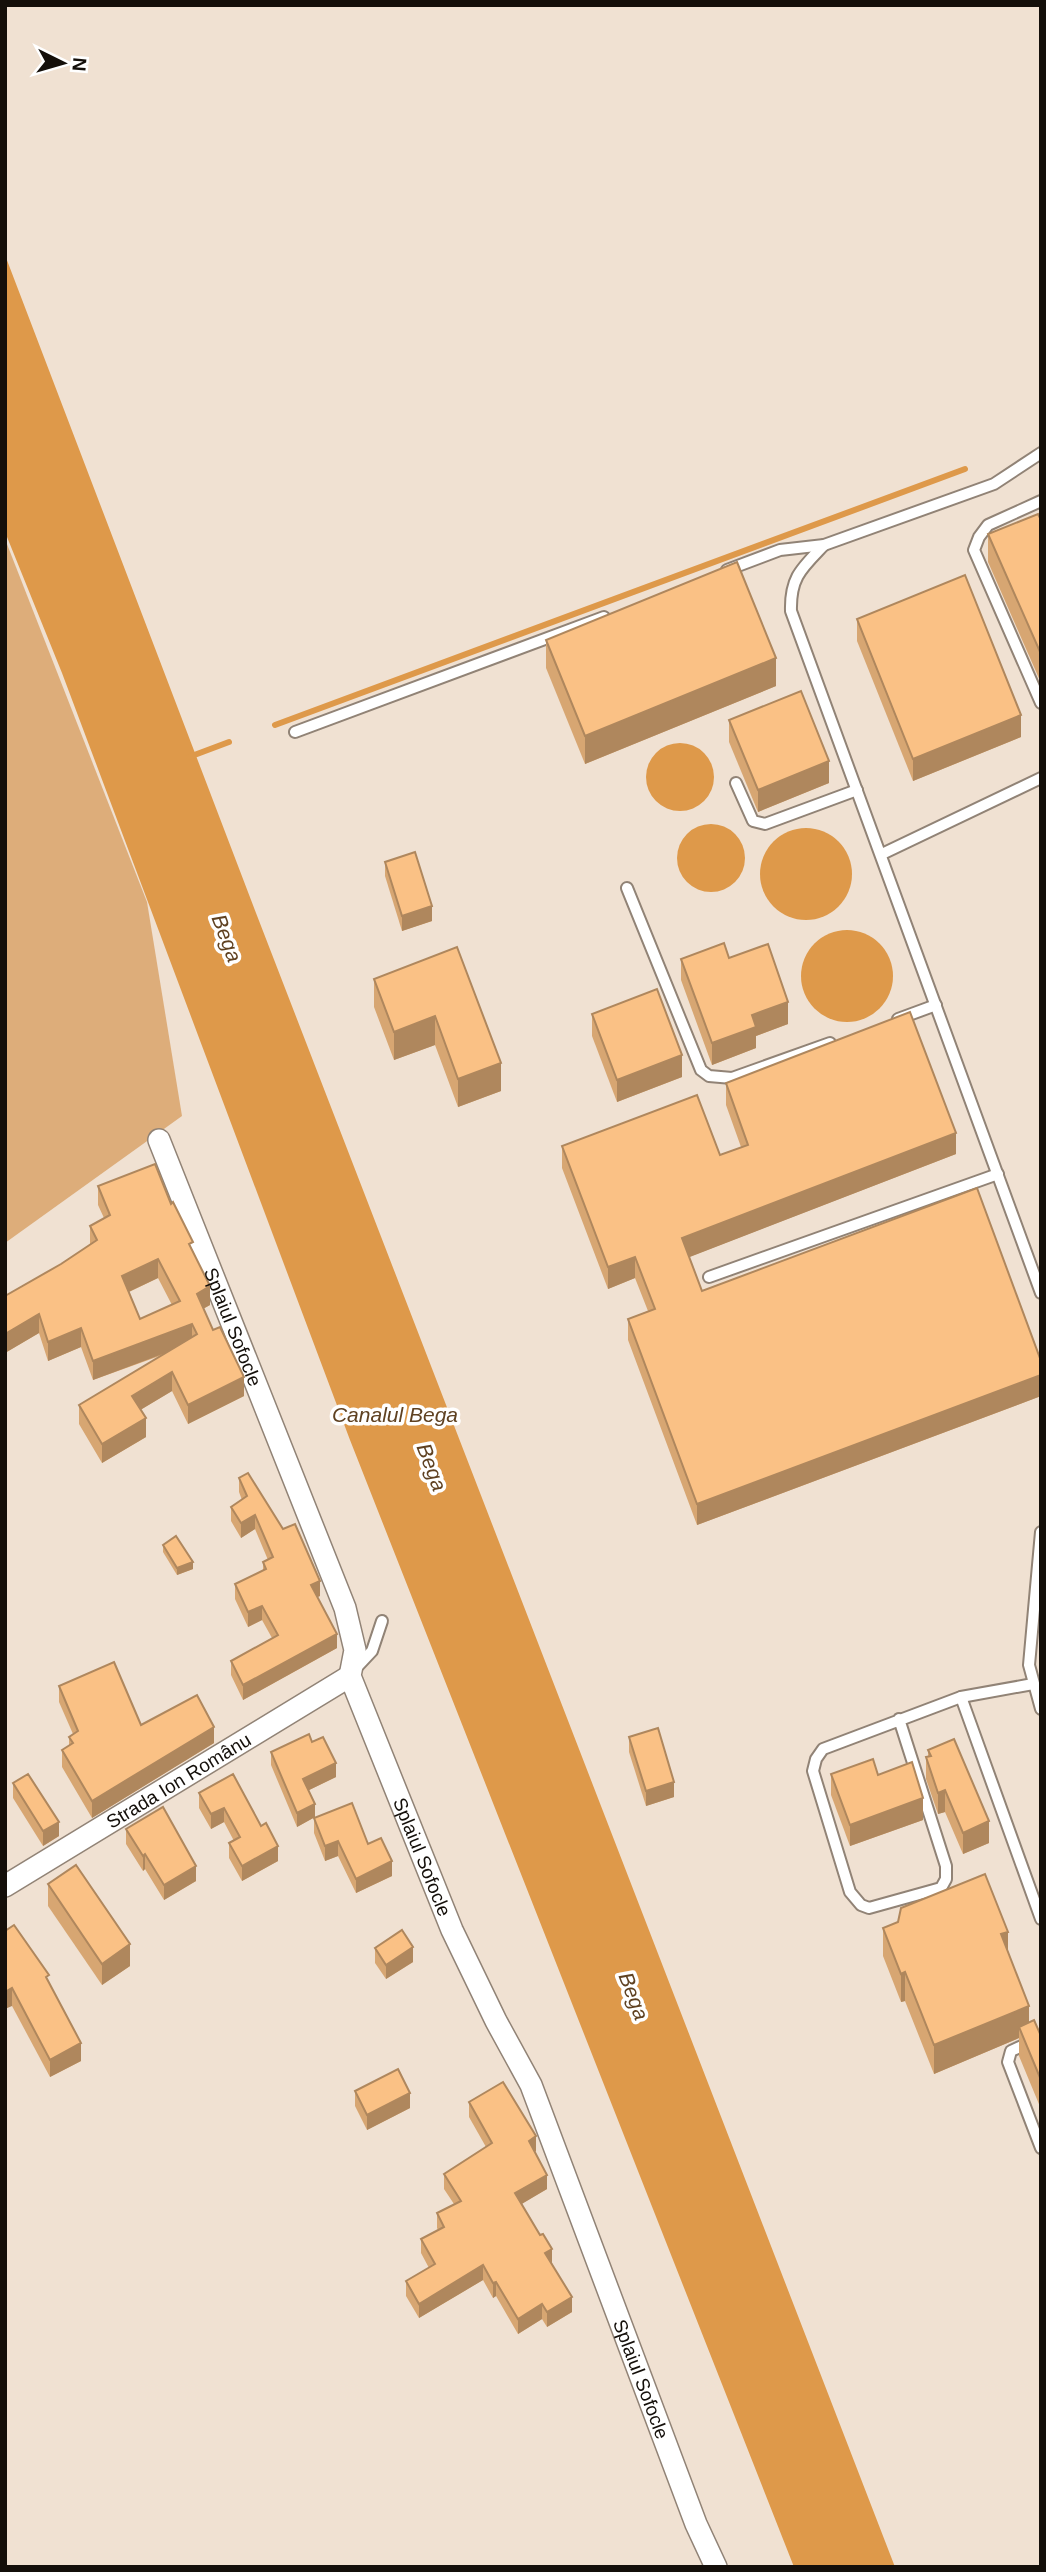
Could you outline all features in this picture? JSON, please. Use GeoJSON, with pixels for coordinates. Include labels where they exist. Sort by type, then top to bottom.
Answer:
{"type":"FeatureCollection","features":[{"type":"Feature","properties":{"kind":"street","name":"Splaiul Sofocle"},"geometry":{"type":"LineString","coordinates":[[159,1140],[345,1608],[355,1650],[350,1676],[453,1930],[496,2021],[531,2085],[696,2524],[716,2567]]}},
{"type":"Feature","properties":{"kind":"street","name":"Strada Ion Românu"},"geometry":{"type":"LineString","coordinates":[[5,1886],[350,1676]]}},
{"type":"Feature","properties":{"kind":"lane"},"geometry":{"type":"LineString","coordinates":[[716,574],[780,550],[824,545],[994,484],[1041,453]]}},
{"type":"Feature","properties":{"kind":"lane"},"geometry":{"type":"LineString","coordinates":[[1041,501],[988,525],[974,550],[1041,703]]}},
{"type":"Feature","properties":{"kind":"lane"},"geometry":{"type":"LineString","coordinates":[[824,545],[799,571],[791,591],[791,611],[1041,1293]]}},
{"type":"Feature","properties":{"kind":"lane"},"geometry":{"type":"LineString","coordinates":[[295,732],[614,613]]}},
{"type":"Feature","properties":{"kind":"lane"},"geometry":{"type":"LineString","coordinates":[[881,854],[1041,778]]}},
{"type":"Feature","properties":{"kind":"lane"},"geometry":{"type":"LineString","coordinates":[[736,783],[753,821],[758,824],[765,824],[858,790]]}},
{"type":"Feature","properties":{"kind":"lane"},"geometry":{"type":"LineString","coordinates":[[627,888],[701,1070],[709,1076],[732,1078],[847,1037]]}},
{"type":"Feature","properties":{"kind":"lane"},"geometry":{"type":"LineString","coordinates":[[885,1023],[936,1005]]}},
{"type":"Feature","properties":{"kind":"lane"},"geometry":{"type":"LineString","coordinates":[[709,1277],[998,1174]]}},
{"type":"Feature","properties":{"kind":"lane"},"geometry":{"type":"LineString","coordinates":[[1041,1532],[1029,1665],[1032,1684],[1041,1709]]}},
{"type":"Feature","properties":{"kind":"lane"},"geometry":{"type":"LineString","coordinates":[[350,1676],[372,1651],[382,1620]]}},
{"type":"Feature","properties":{"kind":"lane"},"geometry":{"type":"LineString","coordinates":[[1029,1665],[1041,1648]]}},
{"type":"Feature","properties":{"kind":"lane"},"geometry":{"type":"LineString","coordinates":[[899,1718],[946,1866],[946,1879],[941,1888],[869,1908],[861,1905],[850,1892],[813,1772],[816,1759],[823,1749],[899,1718],[961,1697],[1032,1684]]}},
{"type":"Feature","properties":{"kind":"lane"},"geometry":{"type":"LineString","coordinates":[[961,1697],[1041,1919]]}},
{"type":"Feature","properties":{"kind":"lane"},"geometry":{"type":"LineString","coordinates":[[1041,2038],[1011,2051],[1008,2062],[1041,2148]]}},
{"type":"Feature","properties":{"kind":"shaded area"},"geometry":{"type":"Polygon","coordinates":[[[5,539],[147,902],[182,1116],[5,1243],[5,539]]]}},
{"type":"Feature","properties":{"kind":"water","name":"Canalul Bega"},"geometry":{"type":"Polygon","coordinates":[[[5,255],[256,913],[895,2567],[794,2567],[350,1440],[62,673],[5,532],[5,255]]]}},
{"type":"Feature","properties":{"kind":"water"},"geometry":{"type":"Polygon","coordinates":[[[680,743],[693,746],[704,753],[711,764],[714,777],[711,790],[704,801],[693,808],[680,811],[667,808],[656,801],[649,790],[646,777],[649,764],[656,753],[667,746],[680,743]]]}},
{"type":"Feature","properties":{"kind":"water"},"geometry":{"type":"Polygon","coordinates":[[[711,824],[724,827],[735,834],[742,845],[745,858],[742,871],[735,882],[724,889],[711,892],[698,889],[687,882],[680,871],[677,858],[680,845],[687,834],[698,827],[711,824]]]}},
{"type":"Feature","properties":{"kind":"water"},"geometry":{"type":"Polygon","coordinates":[[[806,828],[824,832],[838,842],[848,856],[852,874],[848,892],[838,906],[824,916],[806,920],[788,916],[774,906],[764,892],[760,874],[764,856],[774,842],[788,832],[806,828]]]}},
{"type":"Feature","properties":{"kind":"water"},"geometry":{"type":"Polygon","coordinates":[[[847,930],[865,934],[879,944],[889,958],[893,976],[889,994],[879,1008],[865,1018],[847,1022],[829,1018],[815,1008],[805,994],[801,976],[805,958],[815,944],[829,934],[847,930]]]}},
{"type":"Feature","properties":{"kind":"building"},"geometry":{"type":"Polygon","coordinates":[[[1038,514],[1041,520],[1041,654],[988,534],[1038,514]]]}},
{"type":"Feature","properties":{"kind":"building"},"geometry":{"type":"Polygon","coordinates":[[[737,562],[776,658],[585,736],[546,640],[737,562]]]}},
{"type":"Feature","properties":{"kind":"building"},"geometry":{"type":"Polygon","coordinates":[[[965,575],[1021,715],[913,759],[857,619],[965,575]]]}},
{"type":"Feature","properties":{"kind":"building"},"geometry":{"type":"Polygon","coordinates":[[[801,691],[829,761],[758,790],[729,720],[801,691]]]}},
{"type":"Feature","properties":{"kind":"building"},"geometry":{"type":"Polygon","coordinates":[[[415,852],[432,906],[402,916],[385,862],[415,852]]]}},
{"type":"Feature","properties":{"kind":"building"},"geometry":{"type":"Polygon","coordinates":[[[724,943],[729,958],[768,944],[788,1002],[752,1015],[756,1027],[712,1043],[681,959],[724,943]]]}},
{"type":"Feature","properties":{"kind":"building"},"geometry":{"type":"Polygon","coordinates":[[[457,947],[501,1063],[458,1079],[435,1016],[394,1032],[374,979],[457,947]]]}},
{"type":"Feature","properties":{"kind":"building"},"geometry":{"type":"Polygon","coordinates":[[[657,989],[682,1055],[617,1080],[592,1014],[657,989]]]}},
{"type":"Feature","properties":{"kind":"building"},"geometry":{"type":"Polygon","coordinates":[[[910,1012],[956,1133],[682,1238],[702,1291],[977,1188],[1041,1361],[1041,1375],[697,1504],[628,1319],[655,1309],[635,1257],[608,1267],[562,1146],[697,1095],[720,1155],[748,1145],[726,1083],[910,1012]]]}},
{"type":"Feature","properties":{"kind":"building"},"geometry":{"type":"Polygon","coordinates":[[[155,1164],[171,1204],[173,1202],[193,1242],[189,1244],[210,1286],[197,1294],[213,1330],[220,1327],[244,1377],[188,1405],[172,1372],[132,1396],[146,1418],[102,1444],[79,1405],[197,1334],[192,1324],[93,1361],[81,1328],[48,1342],[39,1314],[5,1334],[5,1296],[97,1240],[90,1226],[110,1215],[98,1186],[155,1164]],[[158,1259],[122,1276],[140,1319],[180,1301],[158,1259]]]}},
{"type":"Feature","properties":{"kind":"building"},"geometry":{"type":"Polygon","coordinates":[[[248,1473],[283,1529],[295,1524],[320,1581],[311,1585],[337,1634],[243,1685],[231,1661],[278,1635],[262,1606],[248,1612],[235,1584],[266,1569],[263,1562],[273,1557],[255,1515],[241,1523],[231,1507],[247,1496],[239,1478],[248,1473]]]}},
{"type":"Feature","properties":{"kind":"building"},"geometry":{"type":"Polygon","coordinates":[[[176,1536],[193,1562],[177,1568],[163,1545],[176,1536]]]}},
{"type":"Feature","properties":{"kind":"building"},"geometry":{"type":"Polygon","coordinates":[[[114,1662],[141,1725],[197,1695],[214,1727],[92,1801],[62,1750],[73,1743],[69,1737],[78,1731],[59,1686],[114,1662]]]}},
{"type":"Feature","properties":{"kind":"building"},"geometry":{"type":"Polygon","coordinates":[[[658,1728],[674,1782],[646,1791],[629,1737],[658,1728]]]}},
{"type":"Feature","properties":{"kind":"building"},"geometry":{"type":"Polygon","coordinates":[[[309,1734],[312,1742],[323,1737],[336,1763],[303,1779],[315,1804],[297,1813],[271,1752],[309,1734]]]}},
{"type":"Feature","properties":{"kind":"building"},"geometry":{"type":"Polygon","coordinates":[[[954,1739],[989,1821],[963,1833],[945,1790],[938,1793],[926,1757],[931,1756],[928,1750],[954,1739]]]}},
{"type":"Feature","properties":{"kind":"building"},"geometry":{"type":"Polygon","coordinates":[[[873,1759],[878,1775],[912,1762],[923,1798],[850,1825],[831,1774],[873,1759]]]}},
{"type":"Feature","properties":{"kind":"building"},"geometry":{"type":"Polygon","coordinates":[[[28,1774],[59,1822],[43,1831],[13,1783],[28,1774]]]}},
{"type":"Feature","properties":{"kind":"building"},"geometry":{"type":"Polygon","coordinates":[[[233,1774],[261,1826],[266,1823],[278,1846],[242,1866],[229,1843],[240,1837],[224,1808],[211,1814],[199,1793],[233,1774]]]}},
{"type":"Feature","properties":{"kind":"building"},"geometry":{"type":"Polygon","coordinates":[[[352,1803],[368,1844],[381,1838],[392,1861],[356,1879],[338,1841],[325,1846],[314,1818],[352,1803]]]}},
{"type":"Feature","properties":{"kind":"building"},"geometry":{"type":"Polygon","coordinates":[[[163,1807],[196,1866],[164,1885],[126,1829],[163,1807]]]}},
{"type":"Feature","properties":{"kind":"building"},"geometry":{"type":"Polygon","coordinates":[[[76,1865],[130,1944],[102,1964],[48,1884],[76,1865]]]}},
{"type":"Feature","properties":{"kind":"building"},"geometry":{"type":"Polygon","coordinates":[[[985,1874],[1008,1932],[1001,1934],[1029,2006],[934,2045],[905,1972],[901,1974],[883,1928],[898,1922],[901,1908],[985,1874]]]}},
{"type":"Feature","properties":{"kind":"building"},"geometry":{"type":"Polygon","coordinates":[[[14,1925],[49,1975],[46,1977],[81,2043],[50,2060],[12,1988],[5,1992],[5,1931],[14,1925]]]}},
{"type":"Feature","properties":{"kind":"building"},"geometry":{"type":"Polygon","coordinates":[[[402,1930],[413,1947],[386,1965],[375,1948],[402,1930]]]}},
{"type":"Feature","properties":{"kind":"building"},"geometry":{"type":"Polygon","coordinates":[[[1034,2020],[1041,2036],[1041,2080],[1019,2027],[1034,2020]]]}},
{"type":"Feature","properties":{"kind":"building"},"geometry":{"type":"Polygon","coordinates":[[[398,2069],[410,2093],[367,2115],[355,2091],[398,2069]]]}},
{"type":"Feature","properties":{"kind":"building"},"geometry":{"type":"Polygon","coordinates":[[[503,2082],[536,2136],[529,2141],[547,2175],[515,2193],[540,2235],[543,2234],[552,2249],[545,2253],[572,2297],[547,2312],[542,2304],[518,2319],[483,2265],[419,2304],[406,2281],[435,2264],[421,2239],[444,2227],[437,2213],[461,2201],[444,2174],[492,2143],[469,2102],[503,2082]]]}},
{"type":"Feature","properties":{"kind":"waterway"},"geometry":{"type":"LineString","coordinates":[[275,725],[965,469]]}},
{"type":"Feature","properties":{"kind":"waterway"},"geometry":{"type":"LineString","coordinates":[[189,757],[229,742]]}},
{"type":"Feature","properties":{"kind":"water label","name":"Bega"},"geometry":{"type":"Point","coordinates":[227,938]}},
{"type":"Feature","properties":{"kind":"water label","name":"Bega"},"geometry":{"type":"Point","coordinates":[432,1467]}},
{"type":"Feature","properties":{"kind":"water label","name":"Bega"},"geometry":{"type":"Point","coordinates":[634,1996]}}]}
